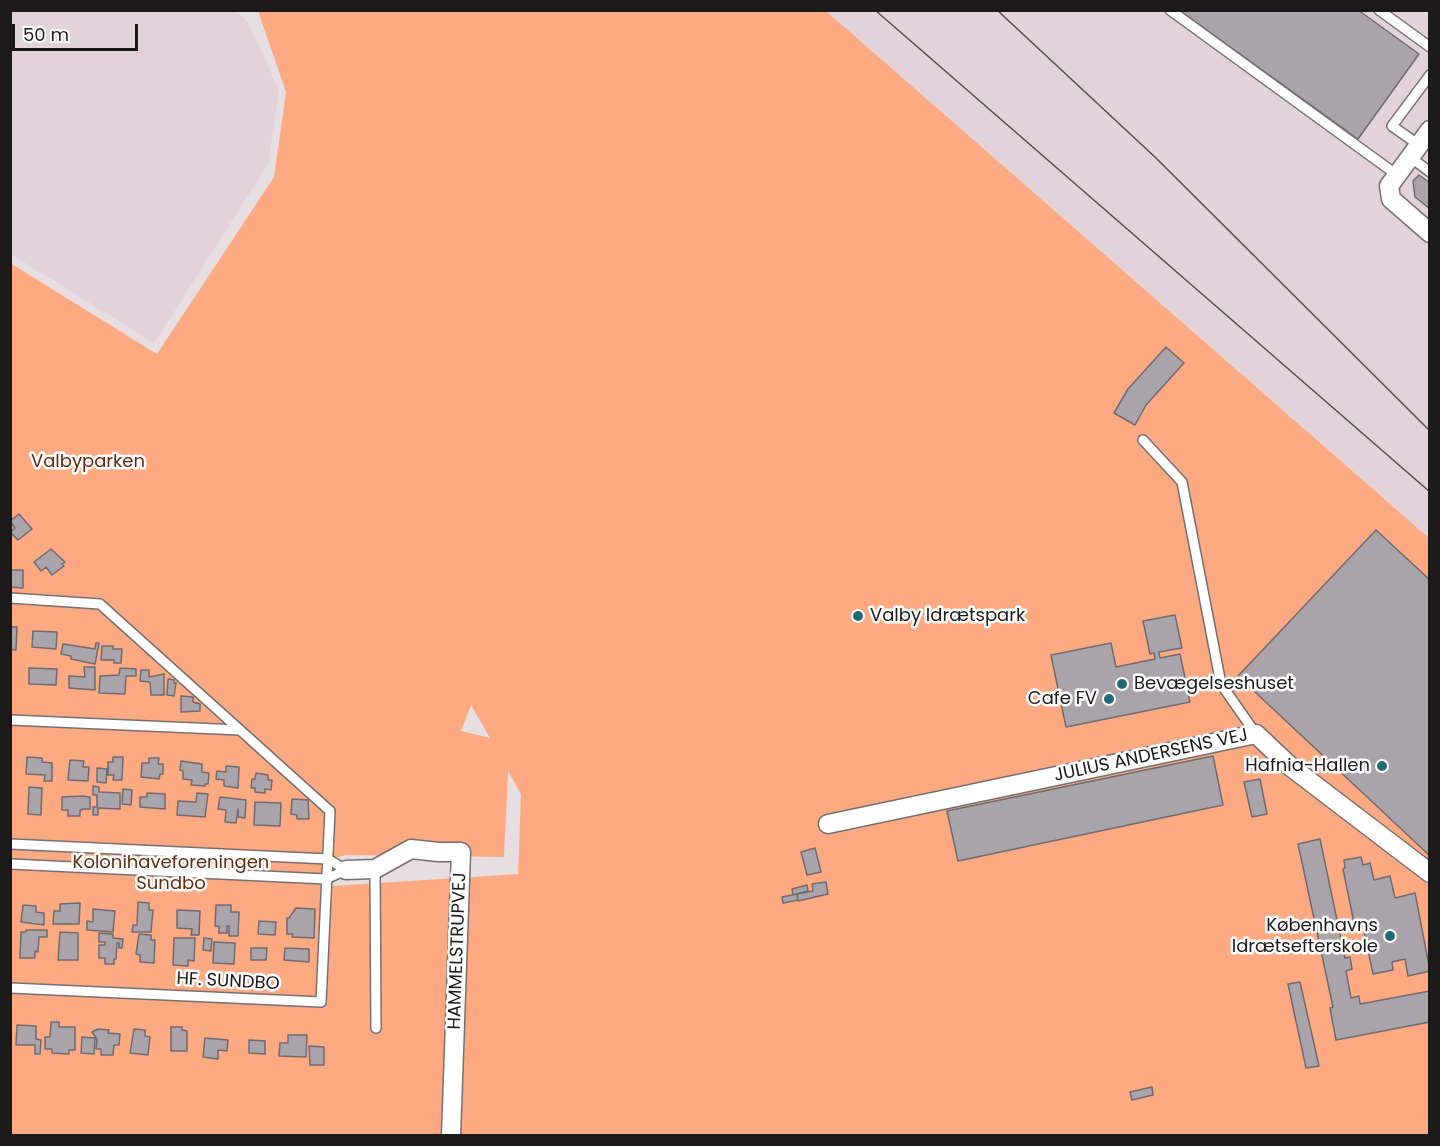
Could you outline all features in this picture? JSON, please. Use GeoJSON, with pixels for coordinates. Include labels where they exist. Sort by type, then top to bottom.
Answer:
{"type":"FeatureCollection","features":[{"type":"Feature","properties":{"kind":"street"},"geometry":{"type":"LineString","coordinates":[[1419,144],[1389,186],[1390,199],[1430,233]]}},
{"type":"Feature","properties":{"kind":"street","name":"JULIUS ANDERSENS VEJ"},"geometry":{"type":"LineString","coordinates":[[828,824],[1256,734],[1291,767],[1430,873]]}},
{"type":"Feature","properties":{"kind":"street","name":"HAMMELSTRUPVEJ"},"geometry":{"type":"LineString","coordinates":[[346,870],[375,869],[411,849],[461,852],[451,1136]]}},
{"type":"Feature","properties":{"kind":"lane"},"geometry":{"type":"LineString","coordinates":[[1170,10],[1397,175]]}},
{"type":"Feature","properties":{"kind":"lane"},"geometry":{"type":"LineString","coordinates":[[1380,10],[1430,47]]}},
{"type":"Feature","properties":{"kind":"lane"},"geometry":{"type":"LineString","coordinates":[[1430,75],[1392,126],[1419,144],[1430,172]]}},
{"type":"Feature","properties":{"kind":"lane"},"geometry":{"type":"LineString","coordinates":[[1143,440],[1182,482],[1221,684],[1256,734]]}},
{"type":"Feature","properties":{"kind":"lane","name":"HF. SUNDBO"},"geometry":{"type":"LineString","coordinates":[[10,598],[100,604],[330,811],[321,1002],[10,988]]}},
{"type":"Feature","properties":{"kind":"lane"},"geometry":{"type":"LineString","coordinates":[[10,720],[240,730]]}},
{"type":"Feature","properties":{"kind":"lane"},"geometry":{"type":"LineString","coordinates":[[10,844],[328,859],[346,870]]}},
{"type":"Feature","properties":{"kind":"lane"},"geometry":{"type":"LineString","coordinates":[[10,864],[326,879],[346,870]]}},
{"type":"Feature","properties":{"kind":"lane"},"geometry":{"type":"LineString","coordinates":[[375,869],[376,1028]]}},
{"type":"Feature","properties":{"kind":"shaded area"},"geometry":{"type":"Polygon","coordinates":[[[1421,10],[1429,17],[1429,538],[826,11],[1421,10]]]}},
{"type":"Feature","properties":{"kind":"shaded area"},"geometry":{"type":"Polygon","coordinates":[[[10,11],[235,11],[248,22],[279,91],[268,164],[154,343],[11,254],[10,11]]]}},
{"type":"Feature","properties":{"kind":"green space","name":"Valby Idrætspark"},"geometry":{"type":"Polygon","coordinates":[[[258,11],[826,11],[1429,538],[1429,1135],[11,1135],[10,263],[157,354],[274,177],[286,92],[258,11]],[[471,705],[461,731],[490,738],[471,705]],[[508,771],[504,857],[346,855],[335,858],[332,886],[518,874],[521,794],[508,771]]]}},
{"type":"Feature","properties":{"kind":"building"},"geometry":{"type":"Polygon","coordinates":[[[1179,10],[1358,10],[1419,54],[1358,139],[1179,10]]]}},
{"type":"Feature","properties":{"kind":"building"},"geometry":{"type":"Polygon","coordinates":[[[1419,175],[1430,183],[1430,209],[1415,197],[1413,181],[1419,175]]]}},
{"type":"Feature","properties":{"kind":"building"},"geometry":{"type":"Polygon","coordinates":[[[1166,347],[1184,363],[1146,405],[1135,425],[1114,413],[1128,389],[1166,347]]]}},
{"type":"Feature","properties":{"kind":"building"},"geometry":{"type":"Polygon","coordinates":[[[19,514],[32,529],[18,540],[10,532],[15,528],[10,521],[19,514]]]}},
{"type":"Feature","properties":{"kind":"building","name":"Hafnia-Hallen"},"geometry":{"type":"Polygon","coordinates":[[[1376,530],[1430,580],[1430,856],[1238,676],[1376,530]]]}},
{"type":"Feature","properties":{"kind":"building"},"geometry":{"type":"Polygon","coordinates":[[[51,549],[65,562],[62,564],[64,566],[52,575],[46,567],[41,571],[34,562],[51,549]]]}},
{"type":"Feature","properties":{"kind":"building"},"geometry":{"type":"Polygon","coordinates":[[[10,570],[23,570],[23,588],[10,587],[10,570]]]}},
{"type":"Feature","properties":{"kind":"building","name":"Bevægelseshuset"},"geometry":{"type":"Polygon","coordinates":[[[1175,615],[1182,648],[1159,652],[1160,658],[1180,654],[1190,702],[1066,727],[1051,655],[1111,643],[1116,667],[1155,659],[1154,653],[1150,654],[1143,621],[1175,615]]]}},
{"type":"Feature","properties":{"kind":"building"},"geometry":{"type":"Polygon","coordinates":[[[10,627],[17,627],[16,650],[10,649],[10,627]]]}},
{"type":"Feature","properties":{"kind":"building"},"geometry":{"type":"Polygon","coordinates":[[[33,631],[57,632],[56,649],[32,647],[33,631]]]}},
{"type":"Feature","properties":{"kind":"building"},"geometry":{"type":"Polygon","coordinates":[[[96,643],[99,643],[95,664],[71,659],[71,656],[61,654],[63,644],[95,649],[96,643]]]}},
{"type":"Feature","properties":{"kind":"building"},"geometry":{"type":"Polygon","coordinates":[[[102,646],[122,649],[121,663],[114,663],[114,660],[101,660],[102,646]]]}},
{"type":"Feature","properties":{"kind":"building"},"geometry":{"type":"Polygon","coordinates":[[[84,667],[95,667],[95,690],[69,688],[69,676],[85,677],[84,667]]]}},
{"type":"Feature","properties":{"kind":"building"},"geometry":{"type":"Polygon","coordinates":[[[29,668],[57,669],[56,685],[29,684],[29,668]]]}},
{"type":"Feature","properties":{"kind":"building"},"geometry":{"type":"Polygon","coordinates":[[[120,668],[136,669],[136,676],[126,676],[125,694],[99,693],[100,676],[119,675],[120,668]]]}},
{"type":"Feature","properties":{"kind":"building"},"geometry":{"type":"Polygon","coordinates":[[[141,670],[149,670],[149,677],[164,674],[164,695],[151,695],[150,682],[140,681],[141,670]]]}},
{"type":"Feature","properties":{"kind":"building"},"geometry":{"type":"Polygon","coordinates":[[[168,679],[176,683],[174,696],[167,695],[168,679]]]}},
{"type":"Feature","properties":{"kind":"building"},"geometry":{"type":"Polygon","coordinates":[[[181,696],[193,697],[193,702],[200,704],[200,711],[181,712],[181,696]]]}},
{"type":"Feature","properties":{"kind":"building"},"geometry":{"type":"Polygon","coordinates":[[[1213,756],[1223,805],[958,861],[947,811],[1213,756]]]}},
{"type":"Feature","properties":{"kind":"building"},"geometry":{"type":"Polygon","coordinates":[[[27,757],[42,758],[42,762],[52,763],[52,781],[44,781],[45,775],[26,774],[27,757]]]}},
{"type":"Feature","properties":{"kind":"building"},"geometry":{"type":"Polygon","coordinates":[[[113,757],[123,757],[122,780],[113,780],[114,775],[108,775],[108,762],[113,762],[113,757]]]}},
{"type":"Feature","properties":{"kind":"building"},"geometry":{"type":"Polygon","coordinates":[[[149,758],[159,758],[158,764],[163,764],[163,774],[160,774],[159,779],[141,777],[142,763],[149,763],[149,758]]]}},
{"type":"Feature","properties":{"kind":"building"},"geometry":{"type":"Polygon","coordinates":[[[70,760],[84,761],[83,767],[89,767],[88,781],[68,780],[70,760]]]}},
{"type":"Feature","properties":{"kind":"building"},"geometry":{"type":"Polygon","coordinates":[[[181,761],[202,764],[202,772],[209,773],[208,784],[205,786],[191,785],[192,780],[183,779],[183,771],[180,770],[181,761]]]}},
{"type":"Feature","properties":{"kind":"building"},"geometry":{"type":"Polygon","coordinates":[[[226,766],[239,767],[238,788],[224,786],[224,780],[216,779],[217,771],[226,772],[226,766]]]}},
{"type":"Feature","properties":{"kind":"building"},"geometry":{"type":"Polygon","coordinates":[[[97,768],[107,769],[106,783],[97,782],[97,768]]]}},
{"type":"Feature","properties":{"kind":"building"},"geometry":{"type":"Polygon","coordinates":[[[256,773],[268,775],[268,780],[272,780],[271,790],[265,789],[265,793],[255,792],[255,788],[251,788],[252,779],[255,779],[256,773]]]}},
{"type":"Feature","properties":{"kind":"building"},"geometry":{"type":"Polygon","coordinates":[[[1260,779],[1267,814],[1252,817],[1244,782],[1260,779]]]}},
{"type":"Feature","properties":{"kind":"building"},"geometry":{"type":"Polygon","coordinates":[[[93,786],[99,787],[99,792],[120,793],[120,809],[98,808],[98,815],[93,815],[93,807],[97,807],[97,795],[93,795],[93,786]]]}},
{"type":"Feature","properties":{"kind":"building"},"geometry":{"type":"Polygon","coordinates":[[[29,787],[42,788],[41,815],[28,814],[29,787]]]}},
{"type":"Feature","properties":{"kind":"building"},"geometry":{"type":"Polygon","coordinates":[[[123,789],[132,790],[131,805],[122,804],[123,789]]]}},
{"type":"Feature","properties":{"kind":"building"},"geometry":{"type":"Polygon","coordinates":[[[147,793],[165,794],[165,809],[140,807],[140,797],[147,797],[147,793]]]}},
{"type":"Feature","properties":{"kind":"building"},"geometry":{"type":"Polygon","coordinates":[[[197,793],[208,794],[205,817],[177,815],[178,801],[196,802],[197,793]]]}},
{"type":"Feature","properties":{"kind":"building"},"geometry":{"type":"Polygon","coordinates":[[[62,797],[90,797],[90,809],[80,810],[80,816],[68,816],[68,810],[62,810],[62,797]]]}},
{"type":"Feature","properties":{"kind":"building"},"geometry":{"type":"Polygon","coordinates":[[[220,797],[246,800],[245,818],[238,817],[238,809],[236,823],[225,822],[226,810],[218,809],[220,797]]]}},
{"type":"Feature","properties":{"kind":"building"},"geometry":{"type":"Polygon","coordinates":[[[292,799],[308,800],[309,819],[297,819],[297,815],[291,814],[292,799]]]}},
{"type":"Feature","properties":{"kind":"building"},"geometry":{"type":"Polygon","coordinates":[[[255,802],[281,803],[280,826],[254,825],[255,802]]]}},
{"type":"Feature","properties":{"kind":"building"},"geometry":{"type":"Polygon","coordinates":[[[1320,839],[1345,958],[1350,957],[1352,969],[1346,971],[1351,998],[1359,996],[1360,1004],[1430,991],[1430,1022],[1336,1040],[1330,1008],[1333,1007],[1298,844],[1320,839]]]}},
{"type":"Feature","properties":{"kind":"building"},"geometry":{"type":"Polygon","coordinates":[[[815,848],[821,872],[807,875],[801,852],[815,848]]]}},
{"type":"Feature","properties":{"kind":"building"},"geometry":{"type":"Polygon","coordinates":[[[1361,857],[1363,865],[1370,863],[1374,880],[1390,876],[1395,898],[1415,893],[1430,971],[1408,976],[1405,959],[1392,962],[1393,970],[1373,974],[1362,922],[1354,923],[1343,869],[1345,868],[1344,860],[1361,857]]]}},
{"type":"Feature","properties":{"kind":"building"},"geometry":{"type":"Polygon","coordinates":[[[826,882],[828,894],[798,901],[797,894],[813,891],[812,884],[826,882]]]}},
{"type":"Feature","properties":{"kind":"building"},"geometry":{"type":"Polygon","coordinates":[[[807,885],[808,891],[793,895],[792,889],[807,885]]]}},
{"type":"Feature","properties":{"kind":"building"},"geometry":{"type":"Polygon","coordinates":[[[797,894],[798,900],[783,903],[782,897],[797,894]]]}},
{"type":"Feature","properties":{"kind":"building"},"geometry":{"type":"Polygon","coordinates":[[[138,902],[149,903],[149,910],[153,910],[151,932],[132,932],[133,925],[137,925],[138,902]]]}},
{"type":"Feature","properties":{"kind":"building"},"geometry":{"type":"Polygon","coordinates":[[[80,903],[79,924],[53,924],[54,911],[60,911],[60,904],[80,903]]]}},
{"type":"Feature","properties":{"kind":"building"},"geometry":{"type":"Polygon","coordinates":[[[23,905],[36,906],[36,912],[44,913],[44,925],[21,922],[23,905]]]}},
{"type":"Feature","properties":{"kind":"building"},"geometry":{"type":"Polygon","coordinates":[[[216,905],[231,905],[231,912],[239,912],[238,936],[229,936],[229,926],[227,926],[227,933],[219,933],[219,926],[215,926],[216,905]]]}},
{"type":"Feature","properties":{"kind":"building"},"geometry":{"type":"Polygon","coordinates":[[[296,908],[315,909],[314,938],[292,937],[293,934],[287,934],[287,918],[296,908]]]}},
{"type":"Feature","properties":{"kind":"building"},"geometry":{"type":"Polygon","coordinates":[[[93,909],[115,911],[113,932],[87,930],[87,921],[93,922],[93,909]]]}},
{"type":"Feature","properties":{"kind":"building"},"geometry":{"type":"Polygon","coordinates":[[[177,910],[200,911],[199,935],[191,935],[192,929],[177,928],[177,910]]]}},
{"type":"Feature","properties":{"kind":"building"},"geometry":{"type":"Polygon","coordinates":[[[259,921],[276,922],[275,935],[258,934],[259,921]]]}},
{"type":"Feature","properties":{"kind":"building"},"geometry":{"type":"Polygon","coordinates":[[[26,930],[47,930],[47,937],[39,937],[38,952],[35,951],[35,958],[20,958],[21,932],[26,932],[26,930]]]}},
{"type":"Feature","properties":{"kind":"building"},"geometry":{"type":"Polygon","coordinates":[[[60,932],[78,933],[78,960],[58,960],[60,932]]]}},
{"type":"Feature","properties":{"kind":"building"},"geometry":{"type":"Polygon","coordinates":[[[99,933],[113,934],[113,938],[123,939],[122,948],[119,948],[119,943],[117,943],[114,964],[105,964],[105,958],[99,958],[99,945],[105,945],[105,942],[99,942],[99,933]]]}},
{"type":"Feature","properties":{"kind":"building"},"geometry":{"type":"Polygon","coordinates":[[[139,934],[151,935],[151,940],[155,940],[154,963],[140,962],[140,955],[136,954],[139,934]]]}},
{"type":"Feature","properties":{"kind":"building"},"geometry":{"type":"Polygon","coordinates":[[[174,938],[195,938],[194,961],[188,960],[188,966],[173,965],[174,938]]]}},
{"type":"Feature","properties":{"kind":"building"},"geometry":{"type":"Polygon","coordinates":[[[204,938],[212,939],[211,951],[203,950],[204,938]]]}},
{"type":"Feature","properties":{"kind":"building"},"geometry":{"type":"Polygon","coordinates":[[[214,942],[235,943],[234,964],[213,963],[214,942]]]}},
{"type":"Feature","properties":{"kind":"building"},"geometry":{"type":"Polygon","coordinates":[[[251,948],[267,948],[266,960],[251,960],[251,948]]]}},
{"type":"Feature","properties":{"kind":"building"},"geometry":{"type":"Polygon","coordinates":[[[285,948],[309,949],[309,962],[284,960],[285,948]]]}},
{"type":"Feature","properties":{"kind":"building"},"geometry":{"type":"Polygon","coordinates":[[[1300,982],[1319,1066],[1306,1068],[1288,984],[1300,982]]]}},
{"type":"Feature","properties":{"kind":"building"},"geometry":{"type":"Polygon","coordinates":[[[51,1022],[59,1022],[59,1027],[75,1027],[75,1050],[69,1050],[69,1054],[52,1053],[52,1049],[45,1049],[45,1037],[50,1037],[51,1022]]]}},
{"type":"Feature","properties":{"kind":"building"},"geometry":{"type":"Polygon","coordinates":[[[17,1025],[36,1026],[36,1039],[41,1040],[40,1054],[35,1054],[35,1045],[16,1045],[17,1025]]]}},
{"type":"Feature","properties":{"kind":"building"},"geometry":{"type":"Polygon","coordinates":[[[171,1027],[182,1027],[182,1030],[187,1031],[187,1051],[171,1051],[171,1027]]]}},
{"type":"Feature","properties":{"kind":"building"},"geometry":{"type":"Polygon","coordinates":[[[98,1029],[120,1034],[119,1045],[114,1045],[113,1055],[101,1055],[101,1049],[96,1049],[97,1039],[92,1032],[98,1029]]]}},
{"type":"Feature","properties":{"kind":"building"},"geometry":{"type":"Polygon","coordinates":[[[134,1029],[145,1030],[145,1036],[150,1037],[148,1055],[130,1053],[134,1029]]]}},
{"type":"Feature","properties":{"kind":"building"},"geometry":{"type":"Polygon","coordinates":[[[288,1035],[307,1035],[306,1057],[279,1056],[280,1043],[288,1043],[288,1035]]]}},
{"type":"Feature","properties":{"kind":"building"},"geometry":{"type":"Polygon","coordinates":[[[82,1037],[95,1038],[94,1054],[81,1053],[82,1037]]]}},
{"type":"Feature","properties":{"kind":"building"},"geometry":{"type":"Polygon","coordinates":[[[205,1038],[228,1040],[227,1051],[218,1050],[218,1059],[203,1057],[205,1038]]]}},
{"type":"Feature","properties":{"kind":"building"},"geometry":{"type":"Polygon","coordinates":[[[249,1040],[265,1041],[265,1054],[249,1053],[249,1040]]]}},
{"type":"Feature","properties":{"kind":"building"},"geometry":{"type":"Polygon","coordinates":[[[309,1046],[324,1047],[324,1065],[310,1065],[309,1046]]]}},
{"type":"Feature","properties":{"kind":"building"},"geometry":{"type":"Polygon","coordinates":[[[1152,1087],[1153,1095],[1132,1100],[1130,1092],[1152,1087]]]}},
{"type":"Feature","properties":{"kind":"tram line"},"geometry":{"type":"LineString","coordinates":[[875,10],[1430,492]]}},
{"type":"Feature","properties":{"kind":"tram line"},"geometry":{"type":"LineString","coordinates":[[997,10],[1156,158],[1430,431]]}},
{"type":"Feature","properties":{"kind":"place","name":"Valby Idrætspark"},"geometry":{"type":"Point","coordinates":[858,616]}},
{"type":"Feature","properties":{"kind":"place","name":"Bevægelseshuset"},"geometry":{"type":"Point","coordinates":[1122,684]}},
{"type":"Feature","properties":{"kind":"place","name":"Cafe FV"},"geometry":{"type":"Point","coordinates":[1109,699]}},
{"type":"Feature","properties":{"kind":"place","name":"Hafnia-Hallen"},"geometry":{"type":"Point","coordinates":[1382,766]}},
{"type":"Feature","properties":{"kind":"place","name":"Københavns Idrætsefterskole"},"geometry":{"type":"Point","coordinates":[1390,936]}},
{"type":"Feature","properties":{"kind":"park label","name":"Valbyparken"},"geometry":{"type":"Point","coordinates":[88,462]}},
{"type":"Feature","properties":{"kind":"park label","name":"Kolonihaveforeningen Sundbo"},"geometry":{"type":"Point","coordinates":[171,873]}}]}
